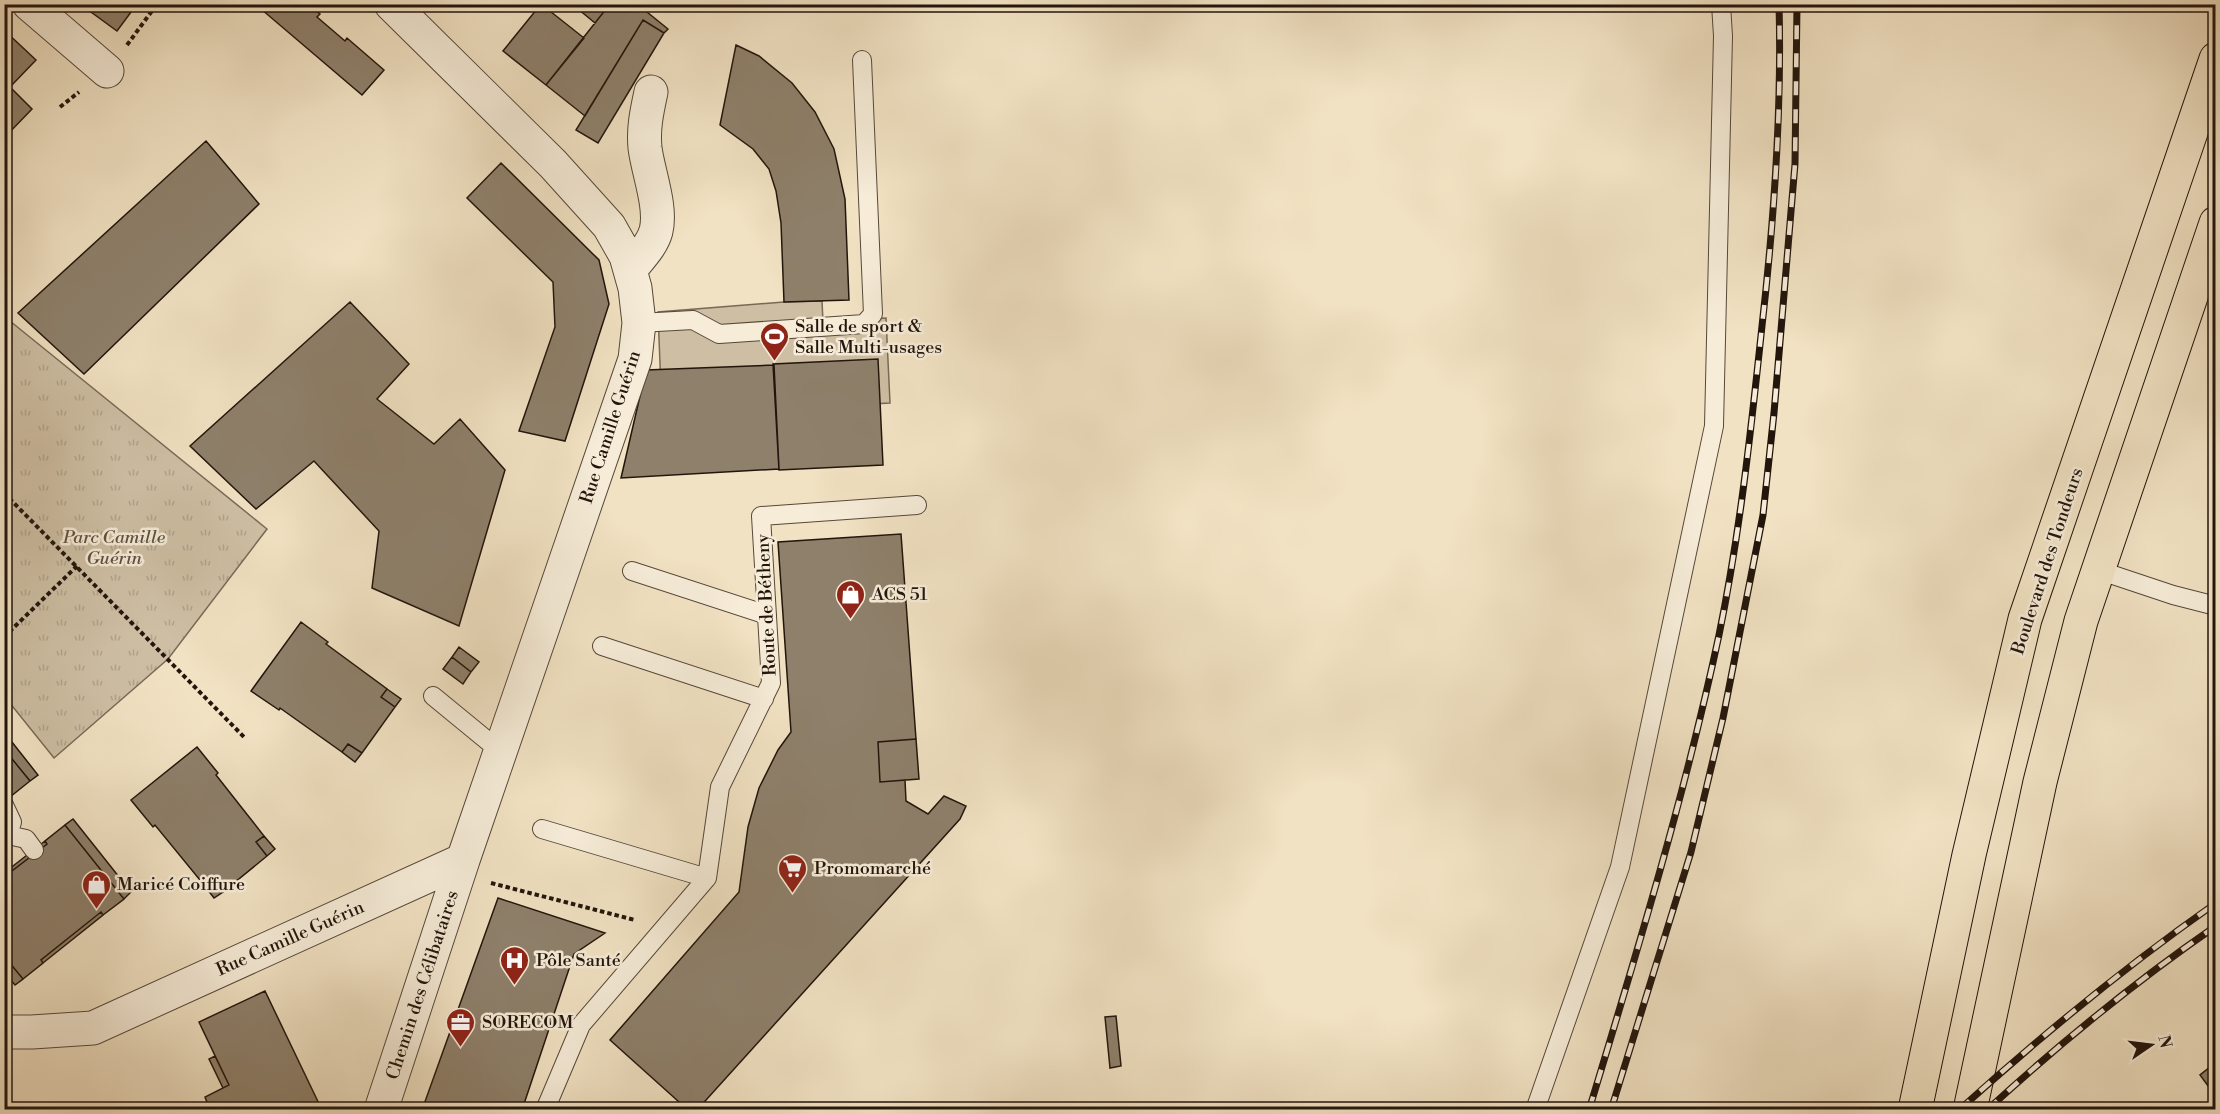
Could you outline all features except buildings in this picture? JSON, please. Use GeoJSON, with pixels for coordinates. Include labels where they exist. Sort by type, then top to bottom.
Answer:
{"type":"FeatureCollection","features":[{"type":"Feature","properties":{"kind":"highway","name":"Boulevard des Tondeurs"},"geometry":{"type":"LineString","coordinates":[[1915,1110],[1969,855],[2025,619],[2216,59]]}},
{"type":"Feature","properties":{"kind":"highway"},"geometry":{"type":"LineString","coordinates":[[1970,1110],[2040,782],[2081,621],[2216,223]]}},
{"type":"Feature","properties":{"kind":"street"},"geometry":{"type":"LineString","coordinates":[[28,4],[107,71]]}},
{"type":"Feature","properties":{"kind":"street","name":"Rue Camille Guérin"},"geometry":{"type":"LineString","coordinates":[[4,1032],[93,1028],[460,867],[635,359],[639,322],[635,288],[626,256],[609,226],[553,164],[391,4]]}},
{"type":"Feature","properties":{"kind":"street"},"geometry":{"type":"LineString","coordinates":[[630,270],[652,241],[657,229],[656,201],[645,146],[644,126],[651,92]]}},
{"type":"Feature","properties":{"kind":"street","name":"Chemin des Célibataires"},"geometry":{"type":"LineString","coordinates":[[381,1110],[460,867]]}},
{"type":"Feature","properties":{"kind":"lane"},"geometry":{"type":"LineString","coordinates":[[1535,1110],[1620,867],[1714,426],[1723,36],[1721,4]]}},
{"type":"Feature","properties":{"kind":"lane"},"geometry":{"type":"LineString","coordinates":[[639,322],[693,320],[719,334],[864,324],[873,314],[862,60]]}},
{"type":"Feature","properties":{"kind":"lane","name":"Route de Bétheny"},"geometry":{"type":"LineString","coordinates":[[706,878],[720,787],[771,683],[761,516],[917,505]]}},
{"type":"Feature","properties":{"kind":"lane"},"geometry":{"type":"LineString","coordinates":[[2098,570],[2173,596],[2216,606]]}},
{"type":"Feature","properties":{"kind":"lane"},"geometry":{"type":"LineString","coordinates":[[632,571],[767,615]]}},
{"type":"Feature","properties":{"kind":"lane"},"geometry":{"type":"LineString","coordinates":[[602,646],[764,699]]}},
{"type":"Feature","properties":{"kind":"lane"},"geometry":{"type":"LineString","coordinates":[[433,696],[500,750]]}},
{"type":"Feature","properties":{"kind":"lane"},"geometry":{"type":"LineString","coordinates":[[4,805],[12,822],[6,836],[26,839],[34,849]]}},
{"type":"Feature","properties":{"kind":"lane"},"geometry":{"type":"LineString","coordinates":[[542,829],[706,878],[581,1025],[545,1110]]}},
{"type":"Feature","properties":{"kind":"path"},"geometry":{"type":"LineString","coordinates":[[107,71],[157,4]]}},
{"type":"Feature","properties":{"kind":"path"},"geometry":{"type":"LineString","coordinates":[[4,493],[244,737]]}},
{"type":"Feature","properties":{"kind":"path"},"geometry":{"type":"LineString","coordinates":[[4,637],[76,566]]}},
{"type":"Feature","properties":{"kind":"path"},"geometry":{"type":"LineString","coordinates":[[460,867],[664,927]]}},
{"type":"Feature","properties":{"kind":"green space","name":"Salle de sport & Salle Multi-usages"},"geometry":{"type":"Polygon","coordinates":[[[822,301],[823,322],[886,318],[890,403],[662,415],[658,312],[822,301]]]}},
{"type":"Feature","properties":{"kind":"green space","name":"Parc Camille Guérin"},"geometry":{"type":"Polygon","coordinates":[[[5,317],[267,529],[168,659],[54,758],[5,697],[5,317]]]}},
{"type":"Feature","properties":{"kind":"railway"},"geometry":{"type":"LineString","coordinates":[[1589,1110],[1676,814],[1706,695],[1733,558],[1749,443],[1770,246],[1778,125],[1779,4]]}},
{"type":"Feature","properties":{"kind":"railway"},"geometry":{"type":"LineString","coordinates":[[1611,1110],[1691,852],[1723,718],[1763,515],[1795,164],[1797,4]]}},
{"type":"Feature","properties":{"kind":"railway"},"geometry":{"type":"LineString","coordinates":[[1959,1110],[2084,1002],[2216,903]]}},
{"type":"Feature","properties":{"kind":"railway"},"geometry":{"type":"LineString","coordinates":[[1987,1110],[2098,1014],[2216,926]]}},
{"type":"Feature","properties":{"kind":"place","name":"Salle de sport & Salle Multi-usages"},"geometry":{"type":"Point","coordinates":[774,362]}},
{"type":"Feature","properties":{"kind":"place","name":"ACS 51"},"geometry":{"type":"Point","coordinates":[851,620]}},
{"type":"Feature","properties":{"kind":"place","name":"Promomarché"},"geometry":{"type":"Point","coordinates":[793,894]}},
{"type":"Feature","properties":{"kind":"place","name":"Maricé Coiffure"},"geometry":{"type":"Point","coordinates":[96,910]}},
{"type":"Feature","properties":{"kind":"place","name":"Pôle Santé"},"geometry":{"type":"Point","coordinates":[515,986]}},
{"type":"Feature","properties":{"kind":"place","name":"SORECOM"},"geometry":{"type":"Point","coordinates":[461,1048]}}]}
